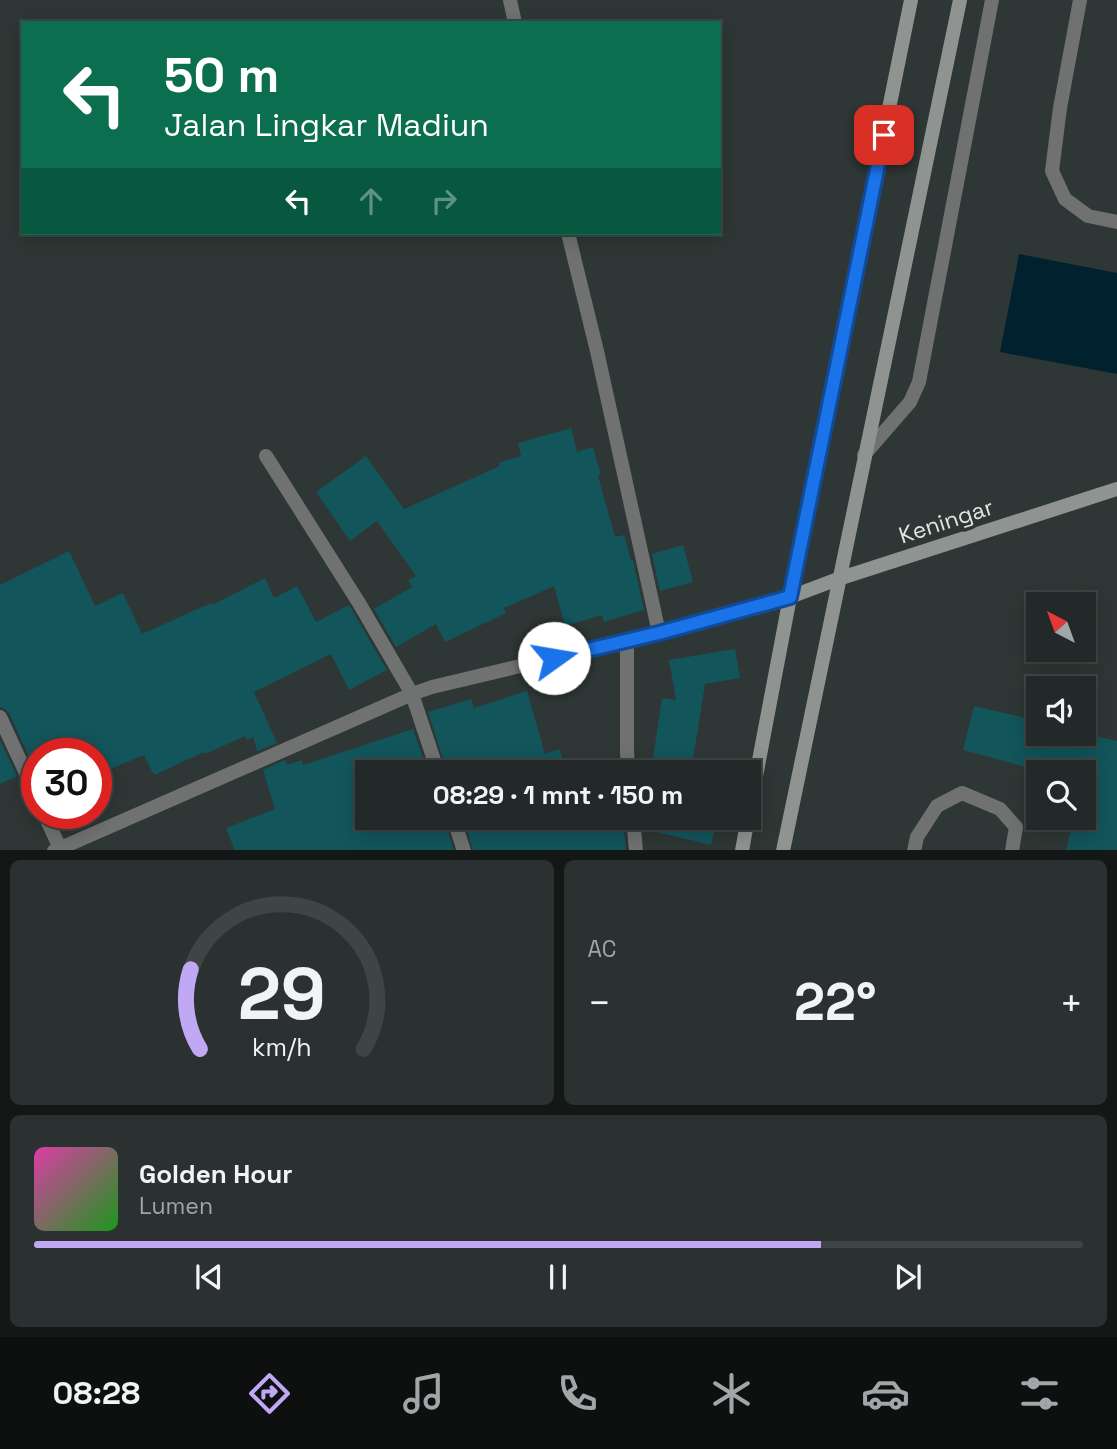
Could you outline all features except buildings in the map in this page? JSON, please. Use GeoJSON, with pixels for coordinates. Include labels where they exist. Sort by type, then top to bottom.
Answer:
{"type":"FeatureCollection","features":[{"type":"Feature","properties":{"kind":"main road"},"geometry":{"type":"LineString","coordinates":[[759,760],[911,0]]}},
{"type":"Feature","properties":{"kind":"main road"},"geometry":{"type":"LineString","coordinates":[[783,850],[960,0]]}},
{"type":"Feature","properties":{"kind":"main road","name":"Keningar"},"geometry":{"type":"LineString","coordinates":[[790,597],[1117,489]]}},
{"type":"Feature","properties":{"kind":"main road"},"geometry":{"type":"LineString","coordinates":[[742,850],[746,830]]}},
{"type":"Feature","properties":{"kind":"street"},"geometry":{"type":"LineString","coordinates":[[510,0],[515,21]]}},
{"type":"Feature","properties":{"kind":"street"},"geometry":{"type":"LineString","coordinates":[[864,455],[910,402],[919,382],[992,0]]}},
{"type":"Feature","properties":{"kind":"street"},"geometry":{"type":"LineString","coordinates":[[1080,0],[1060,108],[1052,171],[1065,199],[1088,216],[1117,222]]}},
{"type":"Feature","properties":{"kind":"street"},"geometry":{"type":"LineString","coordinates":[[568,235],[659,633]]}},
{"type":"Feature","properties":{"kind":"street"},"geometry":{"type":"LineString","coordinates":[[266,456],[359,603],[412,694],[434,760]]}},
{"type":"Feature","properties":{"kind":"street"},"geometry":{"type":"LineString","coordinates":[[50,829],[57,849],[432,687],[659,633],[790,597]]}},
{"type":"Feature","properties":{"kind":"street"},"geometry":{"type":"LineString","coordinates":[[627,640],[628,760]]}},
{"type":"Feature","properties":{"kind":"street"},"geometry":{"type":"LineString","coordinates":[[0,718],[21,763]]}},
{"type":"Feature","properties":{"kind":"street"},"geometry":{"type":"LineString","coordinates":[[914,850],[918,836],[937,806],[962,793],[1000,809],[1016,827],[1012,850]]}},
{"type":"Feature","properties":{"kind":"street"},"geometry":{"type":"LineString","coordinates":[[457,830],[464,850]]}},
{"type":"Feature","properties":{"kind":"street"},"geometry":{"type":"LineString","coordinates":[[634,830],[636,850]]}},
{"type":"Feature","properties":{"kind":"water"},"geometry":{"type":"Polygon","coordinates":[[[1019,254],[1117,273],[1117,374],[1000,352],[1019,254]]]}},
{"type":"Feature","properties":{"kind":"route"},"geometry":{"type":"LineString","coordinates":[[554,658],[790,597],[884,135]]}}]}
